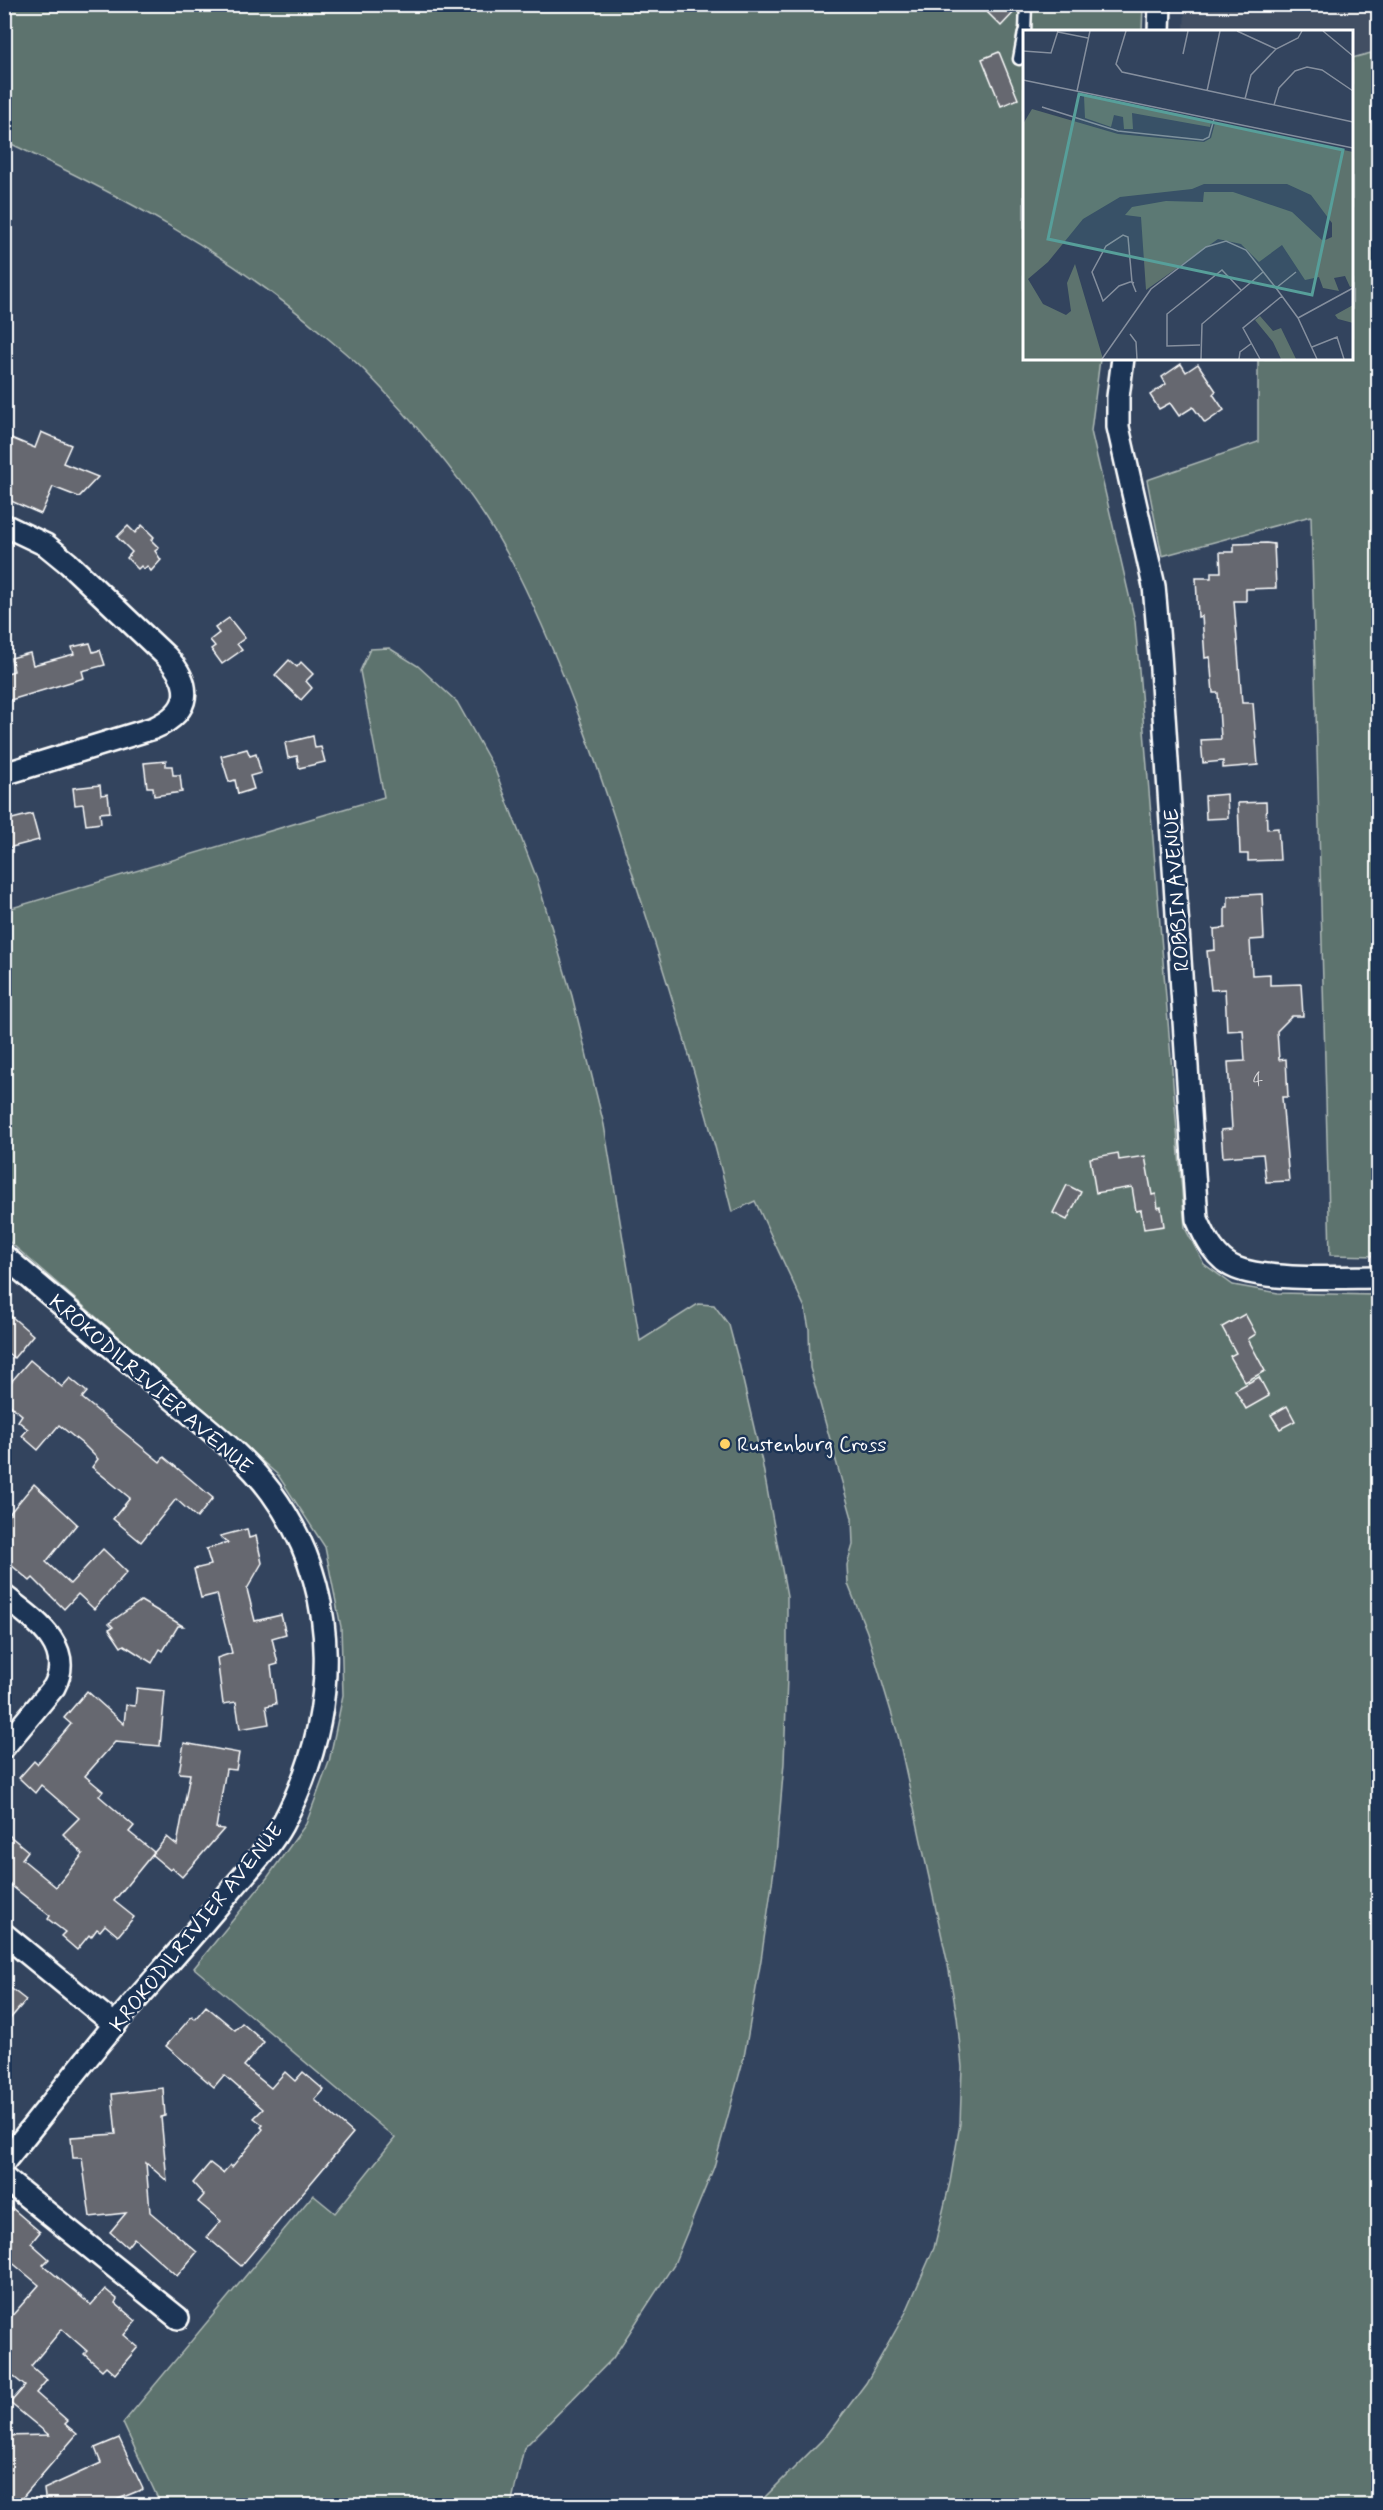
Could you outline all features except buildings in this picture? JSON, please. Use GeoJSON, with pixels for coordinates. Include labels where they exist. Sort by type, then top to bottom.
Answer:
{"type":"FeatureCollection","features":[{"type":"Feature","properties":{"kind":"street"},"geometry":{"type":"LineString","coordinates":[[1159,30],[1160,4]]}},
{"type":"Feature","properties":{"kind":"street","name":"ROBBIN AVENUE"},"geometry":{"type":"LineString","coordinates":[[1123,360],[1118,397],[1118,427],[1154,586],[1160,654],[1197,1219],[1204,1236],[1216,1253],[1236,1268],[1275,1275],[1378,1277]]}},
{"type":"Feature","properties":{"kind":"street"},"geometry":{"type":"LineString","coordinates":[[4,525],[46,545],[166,656],[179,670],[184,684],[184,700],[178,713],[168,722],[154,728],[4,774]]}},
{"type":"Feature","properties":{"kind":"street","name":"KROKODILRIVIER AVENUE"},"geometry":{"type":"LineString","coordinates":[[4,1256],[236,1453],[270,1491],[296,1531],[305,1551],[313,1572],[326,1628],[324,1682],[315,1742],[281,1827],[188,1943],[115,2025],[4,2162]]}},
{"type":"Feature","properties":{"kind":"street"},"geometry":{"type":"LineString","coordinates":[[4,1596],[46,1630],[55,1642],[62,1664],[54,1687],[4,1747]]}},
{"type":"Feature","properties":{"kind":"street"},"geometry":{"type":"LineString","coordinates":[[4,1934],[115,2025]]}},
{"type":"Feature","properties":{"kind":"street"},"geometry":{"type":"LineString","coordinates":[[4,2178],[178,2318]]}},
{"type":"Feature","properties":{"kind":"lane"},"geometry":{"type":"LineString","coordinates":[[1025,30],[1026,4]]}},
{"type":"Feature","properties":{"kind":"lane"},"geometry":{"type":"LineString","coordinates":[[1018,59],[1023,40]]}},
{"type":"Feature","properties":{"kind":"shaded area"},"geometry":{"type":"Polygon","coordinates":[[[1185,5],[1378,5],[1378,51],[1353,57],[1353,30],[1184,30],[1185,5]]]}},
{"type":"Feature","properties":{"kind":"green space"},"geometry":{"type":"Polygon","coordinates":[[[5,5],[1143,5],[1142,30],[1023,30],[1023,360],[1100,360],[1091,431],[1135,621],[1185,1228],[1204,1264],[1233,1285],[1278,1293],[1377,1295],[1378,2505],[757,2505],[827,2435],[866,2383],[906,2312],[934,2248],[950,2182],[960,2124],[962,2067],[957,2017],[948,1965],[898,1735],[867,1632],[848,1584],[847,1565],[853,1545],[852,1518],[810,1368],[809,1329],[805,1308],[755,1201],[732,1212],[673,1003],[622,839],[595,762],[567,685],[535,609],[486,518],[449,466],[386,393],[360,366],[288,305],[172,227],[89,182],[5,141],[5,5]]]}},
{"type":"Feature","properties":{"kind":"green space"},"geometry":{"type":"Polygon","coordinates":[[[1371,53],[1378,868],[1378,1256],[1330,1255],[1311,516],[1162,556],[1147,480],[1258,442],[1258,360],[1353,360],[1353,58],[1371,53]]]}},
{"type":"Feature","properties":{"kind":"green space"},"geometry":{"type":"Polygon","coordinates":[[[389,648],[418,666],[457,702],[495,770],[537,879],[572,996],[604,1125],[640,1341],[698,1304],[714,1305],[729,1325],[762,1462],[787,1596],[784,1763],[776,1856],[744,2057],[714,2167],[674,2264],[613,2358],[524,2448],[511,2505],[161,2505],[123,2423],[313,2195],[335,2213],[395,2138],[194,1968],[267,1878],[306,1824],[329,1762],[343,1695],[341,1627],[325,1547],[278,1475],[5,1238],[5,910],[384,797],[360,671],[370,649],[389,648]]]}},
{"type":"Feature","properties":{"kind":"place","name":"Rustenburg Cross"},"geometry":{"type":"Point","coordinates":[725,1444]}}]}
